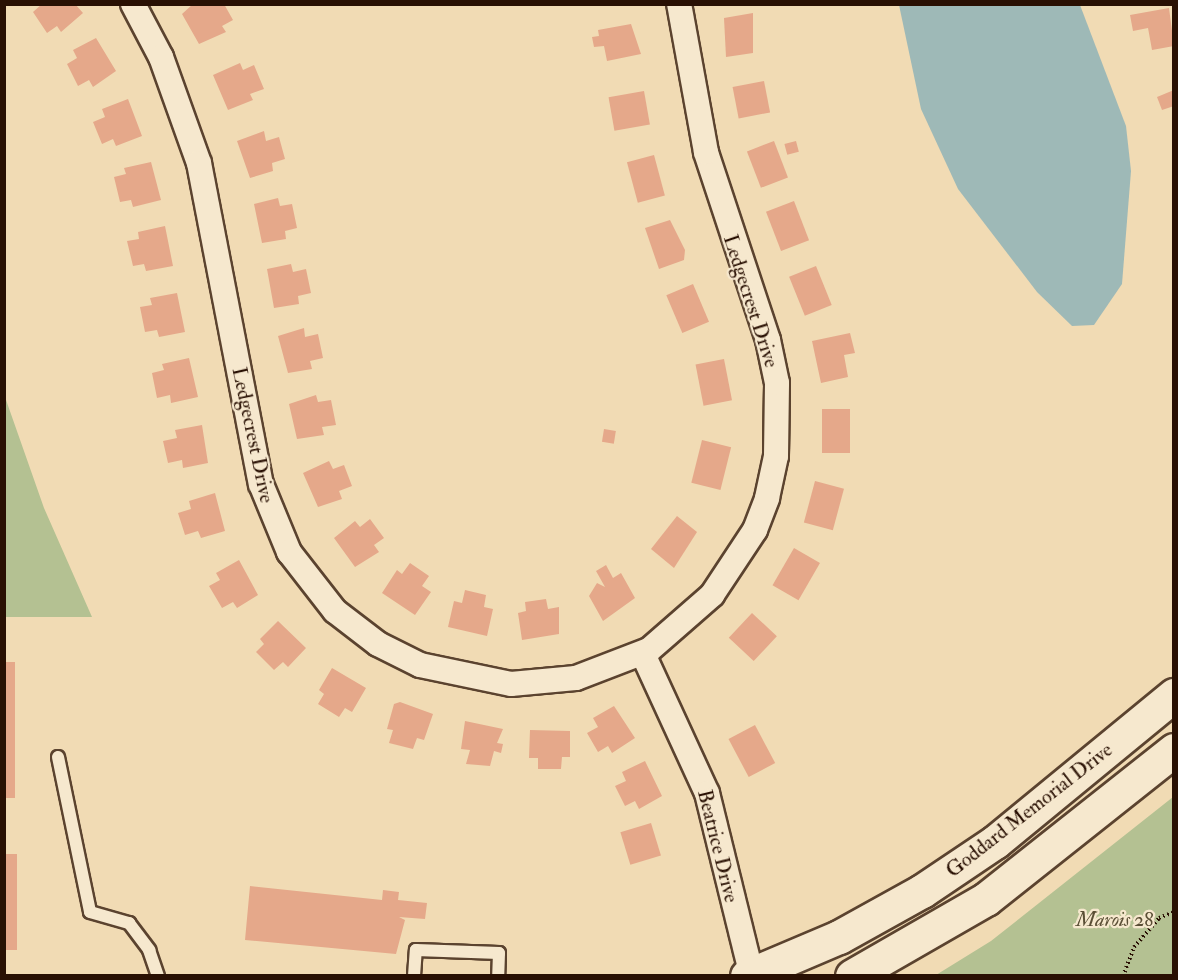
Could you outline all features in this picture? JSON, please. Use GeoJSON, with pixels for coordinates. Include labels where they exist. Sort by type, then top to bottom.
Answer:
{"type":"FeatureCollection","features":[{"type":"Feature","properties":{"kind":"main road","name":"Goddard Memorial Drive"},"geometry":{"type":"LineString","coordinates":[[750,975],[839,937],[922,891],[994,842],[1173,695]]}},
{"type":"Feature","properties":{"kind":"main road"},"geometry":{"type":"LineString","coordinates":[[852,975],[987,899],[1173,750]]}},
{"type":"Feature","properties":{"kind":"street","name":"Ledgecrest Drive"},"geometry":{"type":"LineString","coordinates":[[133,4],[161,57],[196,153],[261,484],[277,530],[302,573],[335,611],[378,644],[460,677],[533,684],[603,671],[643,654],[712,595],[737,562],[767,498],[779,420],[768,340],[732,240],[694,102],[679,4]]}},
{"type":"Feature","properties":{"kind":"street","name":"Beatrice Drive"},"geometry":{"type":"LineString","coordinates":[[643,654],[707,793],[750,975]]}},
{"type":"Feature","properties":{"kind":"lane"},"geometry":{"type":"LineString","coordinates":[[58,757],[90,912],[129,923],[149,950],[158,975]]}},
{"type":"Feature","properties":{"kind":"lane"},"geometry":{"type":"LineString","coordinates":[[414,975],[416,950],[499,953],[498,975]]}},
{"type":"Feature","properties":{"kind":"path"},"geometry":{"type":"LineString","coordinates":[[1123,975],[1134,947],[1159,918],[1173,912]]}},
{"type":"Feature","properties":{"kind":"green space"},"geometry":{"type":"Polygon","coordinates":[[[5,397],[44,508],[92,617],[5,617],[5,397]]]}},
{"type":"Feature","properties":{"kind":"green space","name":"Marois 28"},"geometry":{"type":"Polygon","coordinates":[[[1173,797],[1173,975],[936,975],[991,941],[1173,797]]]}},
{"type":"Feature","properties":{"kind":"water"},"geometry":{"type":"Polygon","coordinates":[[[899,5],[1080,5],[1126,126],[1131,171],[1122,284],[1094,325],[1072,326],[1037,292],[958,189],[921,109],[899,5]]]}},
{"type":"Feature","properties":{"kind":"building"},"geometry":{"type":"Polygon","coordinates":[[[42,4],[75,4],[83,13],[61,32],[57,26],[47,33],[33,12],[42,4]]]}},
{"type":"Feature","properties":{"kind":"building"},"geometry":{"type":"Polygon","coordinates":[[[193,4],[224,4],[233,20],[222,26],[226,32],[199,44],[182,14],[193,4]]]}},
{"type":"Feature","properties":{"kind":"building"},"geometry":{"type":"Polygon","coordinates":[[[1169,8],[1174,46],[1152,50],[1148,28],[1133,31],[1130,15],[1169,8]]]}},
{"type":"Feature","properties":{"kind":"building"},"geometry":{"type":"Polygon","coordinates":[[[753,13],[753,53],[726,57],[724,18],[753,13]]]}},
{"type":"Feature","properties":{"kind":"building"},"geometry":{"type":"Polygon","coordinates":[[[631,24],[641,54],[607,61],[604,46],[594,47],[592,37],[599,36],[598,30],[631,24]]]}},
{"type":"Feature","properties":{"kind":"building"},"geometry":{"type":"Polygon","coordinates":[[[96,38],[116,71],[93,87],[89,80],[78,86],[67,64],[77,58],[73,50],[96,38]]]}},
{"type":"Feature","properties":{"kind":"building"},"geometry":{"type":"Polygon","coordinates":[[[240,63],[243,70],[254,65],[264,89],[250,94],[253,100],[228,110],[213,75],[240,63]]]}},
{"type":"Feature","properties":{"kind":"building"},"geometry":{"type":"Polygon","coordinates":[[[764,81],[770,112],[739,119],[733,87],[764,81]]]}},
{"type":"Feature","properties":{"kind":"building"},"geometry":{"type":"Polygon","coordinates":[[[1174,90],[1174,106],[1162,110],[1157,97],[1174,90]]]}},
{"type":"Feature","properties":{"kind":"building"},"geometry":{"type":"Polygon","coordinates":[[[644,91],[650,124],[614,131],[609,97],[644,91]]]}},
{"type":"Feature","properties":{"kind":"building"},"geometry":{"type":"Polygon","coordinates":[[[128,99],[142,136],[116,146],[113,139],[102,144],[93,122],[105,117],[102,109],[128,99]]]}},
{"type":"Feature","properties":{"kind":"building"},"geometry":{"type":"Polygon","coordinates":[[[264,131],[266,141],[279,137],[285,159],[272,163],[273,171],[250,178],[237,141],[264,131]]]}},
{"type":"Feature","properties":{"kind":"building"},"geometry":{"type":"Polygon","coordinates":[[[774,141],[788,177],[761,188],[747,151],[774,141]]]}},
{"type":"Feature","properties":{"kind":"building"},"geometry":{"type":"Polygon","coordinates":[[[796,141],[799,152],[787,155],[784,144],[796,141]]]}},
{"type":"Feature","properties":{"kind":"building"},"geometry":{"type":"Polygon","coordinates":[[[654,155],[665,196],[638,203],[627,162],[654,155]]]}},
{"type":"Feature","properties":{"kind":"building"},"geometry":{"type":"Polygon","coordinates":[[[151,162],[161,200],[133,207],[131,200],[120,202],[114,177],[126,174],[124,168],[151,162]]]}},
{"type":"Feature","properties":{"kind":"building"},"geometry":{"type":"Polygon","coordinates":[[[278,198],[280,206],[292,204],[297,228],[285,231],[286,239],[262,243],[254,204],[278,198]]]}},
{"type":"Feature","properties":{"kind":"building"},"geometry":{"type":"Polygon","coordinates":[[[794,201],[809,240],[781,251],[766,212],[794,201]]]}},
{"type":"Feature","properties":{"kind":"building"},"geometry":{"type":"Polygon","coordinates":[[[670,220],[685,250],[684,260],[659,269],[645,228],[670,220]]]}},
{"type":"Feature","properties":{"kind":"building"},"geometry":{"type":"Polygon","coordinates":[[[165,226],[173,266],[146,271],[144,264],[133,266],[127,241],[139,239],[138,232],[165,226]]]}},
{"type":"Feature","properties":{"kind":"building"},"geometry":{"type":"Polygon","coordinates":[[[291,264],[293,272],[306,269],[311,293],[298,296],[299,304],[274,308],[267,269],[291,264]]]}},
{"type":"Feature","properties":{"kind":"building"},"geometry":{"type":"Polygon","coordinates":[[[816,266],[832,305],[805,316],[789,277],[816,266]]]}},
{"type":"Feature","properties":{"kind":"building"},"geometry":{"type":"Polygon","coordinates":[[[693,284],[709,322],[682,333],[666,295],[693,284]]]}},
{"type":"Feature","properties":{"kind":"building"},"geometry":{"type":"Polygon","coordinates":[[[177,293],[185,332],[159,337],[157,330],[145,332],[140,307],[152,305],[150,298],[177,293]]]}},
{"type":"Feature","properties":{"kind":"building"},"geometry":{"type":"Polygon","coordinates":[[[304,328],[305,337],[318,334],[323,358],[310,361],[312,369],[288,373],[278,336],[304,328]]]}},
{"type":"Feature","properties":{"kind":"building"},"geometry":{"type":"Polygon","coordinates":[[[850,333],[855,353],[844,355],[848,377],[821,383],[812,341],[850,333]]]}},
{"type":"Feature","properties":{"kind":"building"},"geometry":{"type":"Polygon","coordinates":[[[189,358],[198,397],[171,403],[170,395],[157,398],[152,373],[164,370],[162,364],[189,358]]]}},
{"type":"Feature","properties":{"kind":"building"},"geometry":{"type":"Polygon","coordinates":[[[724,359],[732,400],[704,406],[696,365],[724,359]]]}},
{"type":"Feature","properties":{"kind":"building"},"geometry":{"type":"Polygon","coordinates":[[[316,395],[318,402],[331,400],[336,425],[322,427],[324,435],[297,439],[289,404],[316,395]]]}},
{"type":"Feature","properties":{"kind":"building"},"geometry":{"type":"Polygon","coordinates":[[[822,409],[850,409],[850,453],[822,453],[822,409]]]}},
{"type":"Feature","properties":{"kind":"building"},"geometry":{"type":"Polygon","coordinates":[[[202,425],[208,463],[183,468],[182,460],[168,463],[163,441],[177,438],[175,430],[202,425]]]}},
{"type":"Feature","properties":{"kind":"building"},"geometry":{"type":"Polygon","coordinates":[[[604,429],[616,431],[614,444],[602,442],[604,429]]]}},
{"type":"Feature","properties":{"kind":"building"},"geometry":{"type":"Polygon","coordinates":[[[702,440],[731,447],[720,490],[691,483],[702,440]]]}},
{"type":"Feature","properties":{"kind":"building"},"geometry":{"type":"Polygon","coordinates":[[[329,461],[333,469],[344,465],[352,486],[339,491],[342,499],[318,507],[303,473],[329,461]]]}},
{"type":"Feature","properties":{"kind":"building"},"geometry":{"type":"Polygon","coordinates":[[[815,481],[844,489],[833,530],[804,523],[815,481]]]}},
{"type":"Feature","properties":{"kind":"building"},"geometry":{"type":"Polygon","coordinates":[[[215,493],[225,531],[201,538],[198,531],[185,535],[178,513],[191,509],[189,501],[215,493]]]}},
{"type":"Feature","properties":{"kind":"building"},"geometry":{"type":"Polygon","coordinates":[[[677,516],[697,532],[674,568],[651,549],[677,516]]]}},
{"type":"Feature","properties":{"kind":"building"},"geometry":{"type":"Polygon","coordinates":[[[370,519],[384,538],[374,545],[379,552],[355,567],[334,538],[355,521],[360,527],[370,519]]]}},
{"type":"Feature","properties":{"kind":"building"},"geometry":{"type":"Polygon","coordinates":[[[794,548],[820,563],[798,600],[772,585],[794,548]]]}},
{"type":"Feature","properties":{"kind":"building"},"geometry":{"type":"Polygon","coordinates":[[[239,560],[258,595],[237,608],[233,602],[222,608],[209,586],[220,580],[216,573],[239,560]]]}},
{"type":"Feature","properties":{"kind":"building"},"geometry":{"type":"Polygon","coordinates":[[[410,563],[429,576],[422,586],[431,592],[415,615],[382,593],[397,570],[402,574],[410,563]]]}},
{"type":"Feature","properties":{"kind":"building"},"geometry":{"type":"Polygon","coordinates":[[[606,565],[613,578],[621,573],[635,598],[603,621],[589,596],[597,583],[605,587],[596,571],[606,565]]]}},
{"type":"Feature","properties":{"kind":"building"},"geometry":{"type":"Polygon","coordinates":[[[465,590],[486,595],[484,607],[493,609],[487,636],[448,627],[454,601],[462,603],[465,590]]]}},
{"type":"Feature","properties":{"kind":"building"},"geometry":{"type":"Polygon","coordinates":[[[546,599],[548,609],[559,607],[559,634],[522,640],[518,613],[526,611],[525,602],[546,599]]]}},
{"type":"Feature","properties":{"kind":"building"},"geometry":{"type":"Polygon","coordinates":[[[752,613],[777,636],[754,661],[729,638],[752,613]]]}},
{"type":"Feature","properties":{"kind":"building"},"geometry":{"type":"Polygon","coordinates":[[[278,621],[306,648],[288,667],[283,662],[274,670],[256,652],[264,644],[260,639],[278,621]]]}},
{"type":"Feature","properties":{"kind":"building"},"geometry":{"type":"Polygon","coordinates":[[[4,662],[15,662],[15,798],[4,798],[4,662]]]}},
{"type":"Feature","properties":{"kind":"building"},"geometry":{"type":"Polygon","coordinates":[[[332,668],[366,688],[352,712],[345,708],[339,717],[318,704],[324,694],[319,690],[332,668]]]}},
{"type":"Feature","properties":{"kind":"building"},"geometry":{"type":"Polygon","coordinates":[[[400,702],[433,714],[424,740],[417,738],[413,749],[389,743],[393,730],[387,729],[394,704],[400,702]]]}},
{"type":"Feature","properties":{"kind":"building"},"geometry":{"type":"Polygon","coordinates":[[[614,706],[635,738],[612,753],[608,746],[598,752],[587,733],[598,727],[593,718],[614,706]]]}},
{"type":"Feature","properties":{"kind":"building"},"geometry":{"type":"Polygon","coordinates":[[[465,721],[503,729],[497,743],[503,744],[501,753],[494,751],[490,766],[466,764],[470,750],[461,749],[465,721]]]}},
{"type":"Feature","properties":{"kind":"building"},"geometry":{"type":"Polygon","coordinates":[[[755,725],[775,763],[749,777],[729,739],[755,725]]]}},
{"type":"Feature","properties":{"kind":"building"},"geometry":{"type":"Polygon","coordinates":[[[530,730],[570,731],[570,757],[562,757],[561,769],[538,769],[538,758],[529,758],[530,730]]]}},
{"type":"Feature","properties":{"kind":"building"},"geometry":{"type":"Polygon","coordinates":[[[645,761],[662,796],[639,809],[635,801],[625,806],[615,786],[626,781],[622,772],[645,761]]]}},
{"type":"Feature","properties":{"kind":"building"},"geometry":{"type":"Polygon","coordinates":[[[651,823],[661,856],[630,865],[620,832],[651,823]]]}},
{"type":"Feature","properties":{"kind":"building"},"geometry":{"type":"Polygon","coordinates":[[[4,854],[17,854],[17,950],[4,950],[4,854]]]}},
{"type":"Feature","properties":{"kind":"building"},"geometry":{"type":"Polygon","coordinates":[[[250,886],[382,900],[383,890],[399,892],[398,900],[427,903],[425,919],[399,917],[405,920],[396,954],[245,940],[250,886]]]}}]}
